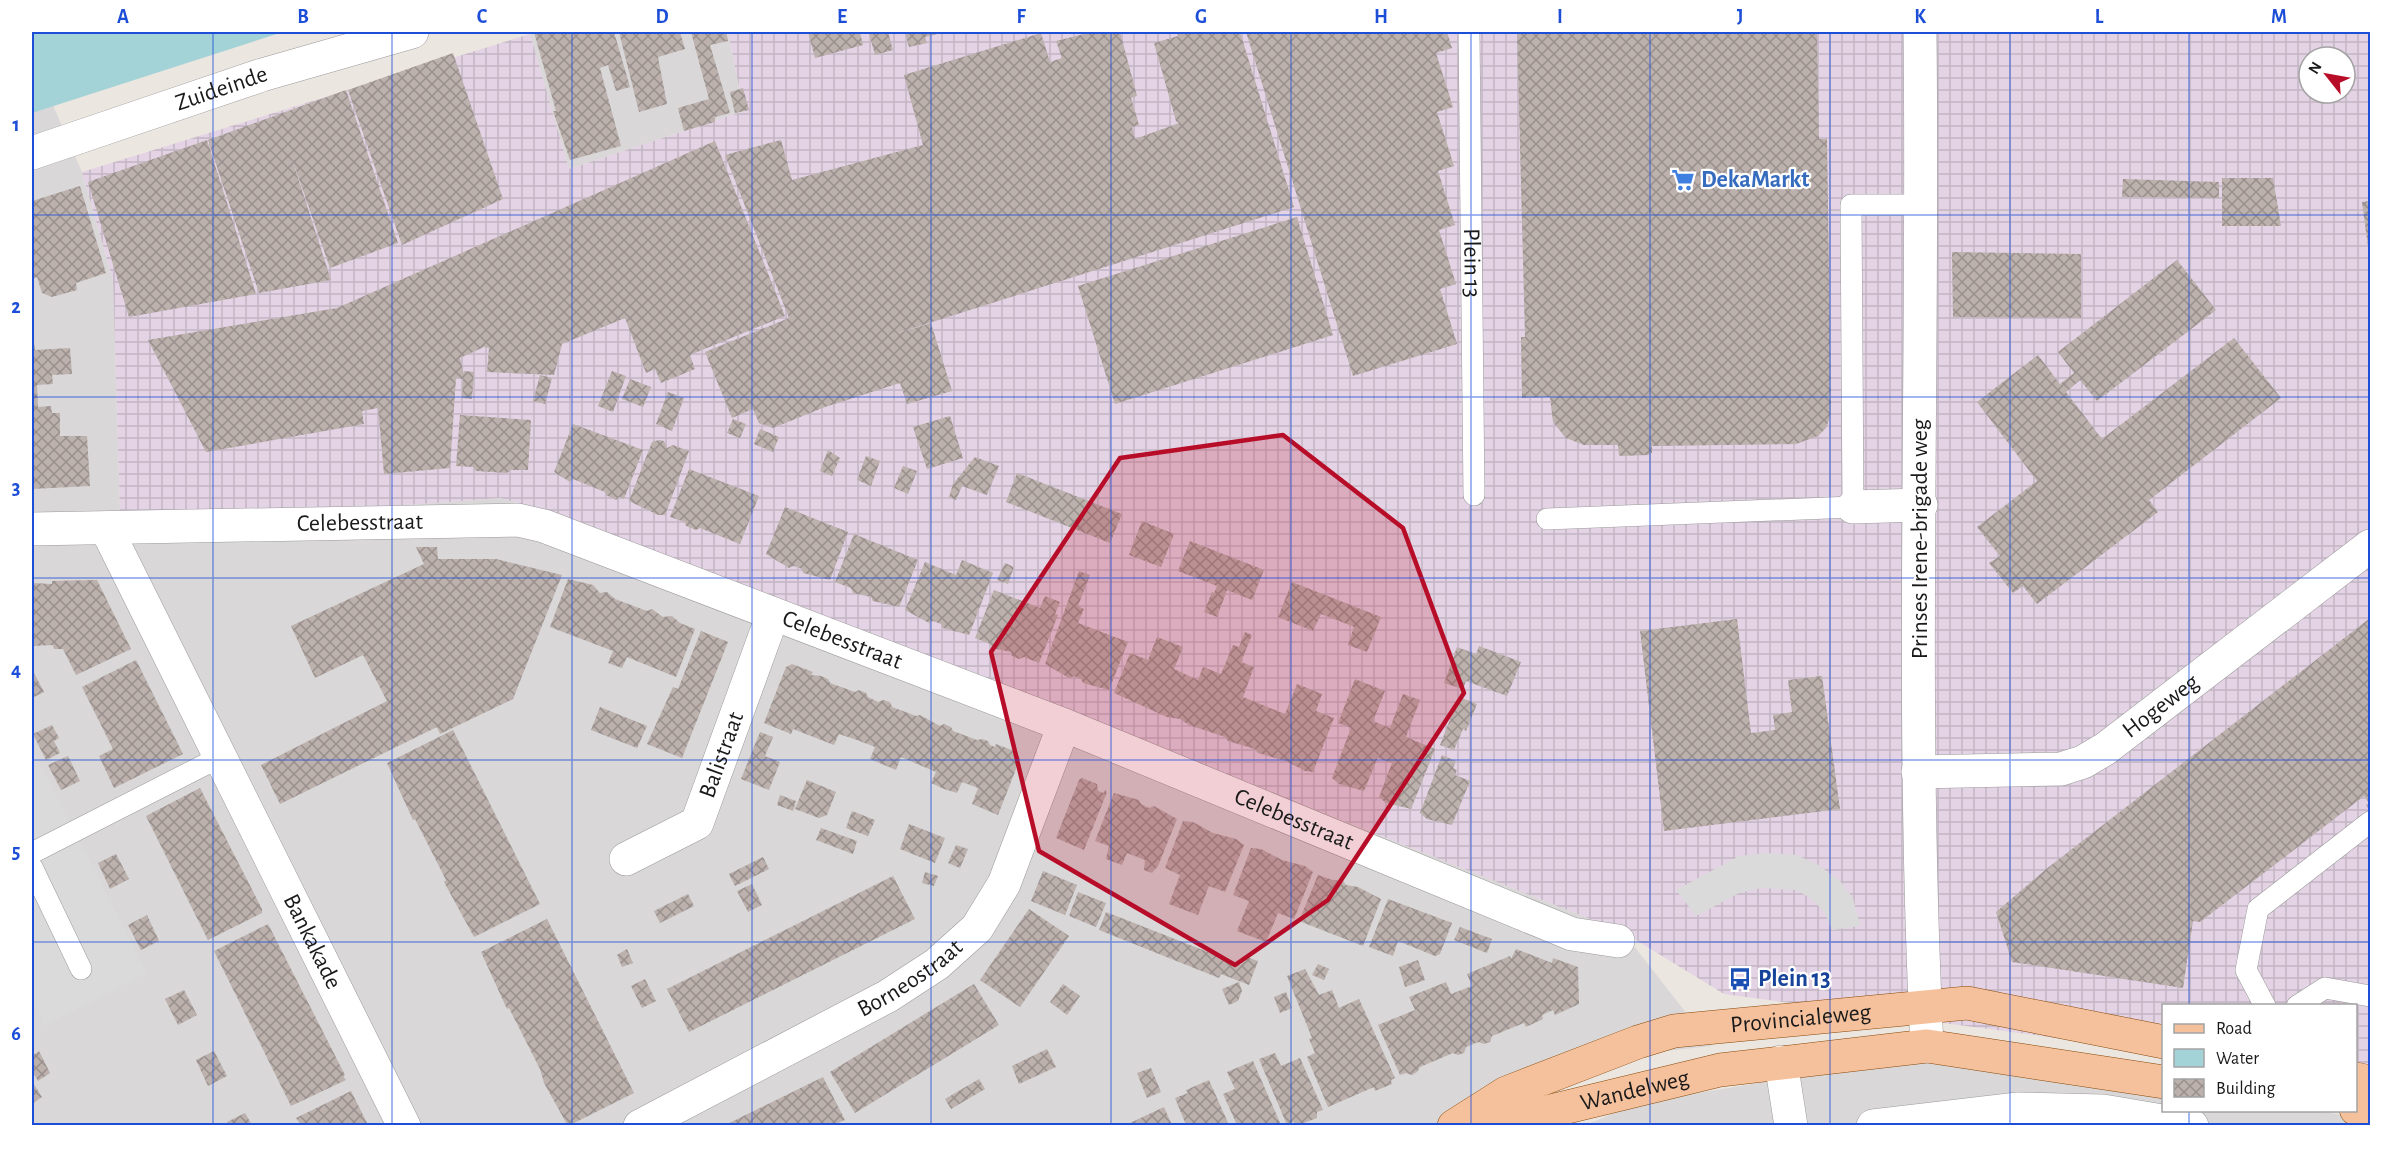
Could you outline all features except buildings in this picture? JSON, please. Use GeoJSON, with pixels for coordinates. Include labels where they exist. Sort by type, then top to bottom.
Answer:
{"type":"FeatureCollection","features":[{"type":"Feature","properties":{"kind":"main road","name":"Provincialeweg"},"geometry":{"type":"LineString","coordinates":[[1454,1125],[1506,1093],[1638,1042],[1674,1031],[1967,1003],[2162,1042]]}},
{"type":"Feature","properties":{"kind":"main road","name":"Provincialeweg"},"geometry":{"type":"LineString","coordinates":[[1781,1062],[1927,1046],[2162,1082]]}},
{"type":"Feature","properties":{"kind":"main road","name":"Wandelweg"},"geometry":{"type":"LineString","coordinates":[[1489,1125],[1720,1070],[1781,1062]]}},
{"type":"Feature","properties":{"kind":"street","name":"Zuideinde"},"geometry":{"type":"LineString","coordinates":[[32,153],[262,75],[412,32]]}},
{"type":"Feature","properties":{"kind":"street","name":"Prinses Irene-brigade weg"},"geometry":{"type":"LineString","coordinates":[[1920,32],[1922,205],[1918,772],[1927,1046]]}},
{"type":"Feature","properties":{"kind":"street"},"geometry":{"type":"LineString","coordinates":[[1854,507],[1921,505]]}},
{"type":"Feature","properties":{"kind":"street","name":"Celebesstraat"},"geometry":{"type":"LineString","coordinates":[[32,529],[518,520],[543,526],[1064,725],[1572,934],[1618,941]]}},
{"type":"Feature","properties":{"kind":"street","name":"Bankakade"},"geometry":{"type":"LineString","coordinates":[[106,528],[404,1125]]}},
{"type":"Feature","properties":{"kind":"street","name":"Hogeweg"},"geometry":{"type":"LineString","coordinates":[[1918,772],[2061,769],[2083,762],[2105,749],[2370,546]]}},
{"type":"Feature","properties":{"kind":"street","name":"Balistraat"},"geometry":{"type":"LineString","coordinates":[[626,859],[697,823],[773,614]]}},
{"type":"Feature","properties":{"kind":"street","name":"Borneostraat"},"geometry":{"type":"LineString","coordinates":[[640,1125],[888,996],[937,964],[977,928],[1004,884],[1064,725]]}},
{"type":"Feature","properties":{"kind":"street"},"geometry":{"type":"LineString","coordinates":[[1781,1062],[1791,1125]]}},
{"type":"Feature","properties":{"kind":"street"},"geometry":{"type":"LineString","coordinates":[[1873,1125],[2018,1109],[2103,1111],[2192,1125]]}},
{"type":"Feature","properties":{"kind":"lane","name":"Plein 13"},"geometry":{"type":"LineString","coordinates":[[1469,32],[1474,495]]}},
{"type":"Feature","properties":{"kind":"lane"},"geometry":{"type":"LineString","coordinates":[[1547,519],[1854,507],[1851,205],[1922,205]]}},
{"type":"Feature","properties":{"kind":"lane"},"geometry":{"type":"LineString","coordinates":[[32,853],[220,757]]}},
{"type":"Feature","properties":{"kind":"lane"},"geometry":{"type":"LineString","coordinates":[[2264,1004],[2246,970],[2258,909],[2370,822]]}},
{"type":"Feature","properties":{"kind":"lane"},"geometry":{"type":"LineString","coordinates":[[32,867],[81,969]]}},
{"type":"Feature","properties":{"kind":"lane"},"geometry":{"type":"LineString","coordinates":[[2299,1004],[2325,988],[2370,996]]}},
{"type":"Feature","properties":{"kind":"highlighted area"},"geometry":{"type":"Polygon","coordinates":[[[1283,435],[1403,528],[1464,693],[1328,900],[1235,965],[1039,851],[991,652],[1120,458],[1283,435]]]}},
{"type":"Feature","properties":{"kind":"shaded area"},"geometry":{"type":"Polygon","coordinates":[[[537,32],[728,32],[744,111],[569,169],[530,34],[537,32]]]}},
{"type":"Feature","properties":{"kind":"shaded area"},"geometry":{"type":"Polygon","coordinates":[[[728,32],[2370,32],[2370,1079],[2357,1077],[2357,1004],[2162,1004],[2162,1052],[1724,994],[1623,932],[1067,711],[575,520],[500,498],[383,507],[120,513],[113,280],[82,172],[530,34],[569,169],[744,111],[728,32]]]}},
{"type":"Feature","properties":{"kind":"shaded area"},"geometry":{"type":"Polygon","coordinates":[[[46,89],[82,172],[113,280],[120,512],[383,507],[500,498],[575,520],[1067,711],[1623,932],[1712,1046],[1619,1056],[1461,1126],[32,1126],[32,95],[46,89]]]}},
{"type":"Feature","properties":{"kind":"shaded area"},"geometry":{"type":"Polygon","coordinates":[[[32,747],[147,973],[45,1026],[32,1000],[32,747]]]}},
{"type":"Feature","properties":{"kind":"shaded area"},"geometry":{"type":"Polygon","coordinates":[[[1765,853],[1796,855],[1817,864],[1840,881],[1853,898],[1860,926],[1832,930],[1825,913],[1812,899],[1796,890],[1761,888],[1739,893],[1696,916],[1676,890],[1739,856],[1765,853]]]}},
{"type":"Feature","properties":{"kind":"shaded area"},"geometry":{"type":"Polygon","coordinates":[[[1912,1058],[2162,1091],[2162,1112],[2323,1112],[2370,1119],[2370,1126],[1584,1126],[1637,1103],[1912,1058]]]}},
{"type":"Feature","properties":{"kind":"water"},"geometry":{"type":"Polygon","coordinates":[[[32,32],[283,32],[32,113],[32,32]]]}},
{"type":"Feature","properties":{"kind":"place","name":"DekaMarkt"},"geometry":{"type":"Point","coordinates":[1683,180]}},
{"type":"Feature","properties":{"kind":"place","name":"Plein 13"},"geometry":{"type":"Point","coordinates":[1740,979]}}]}
